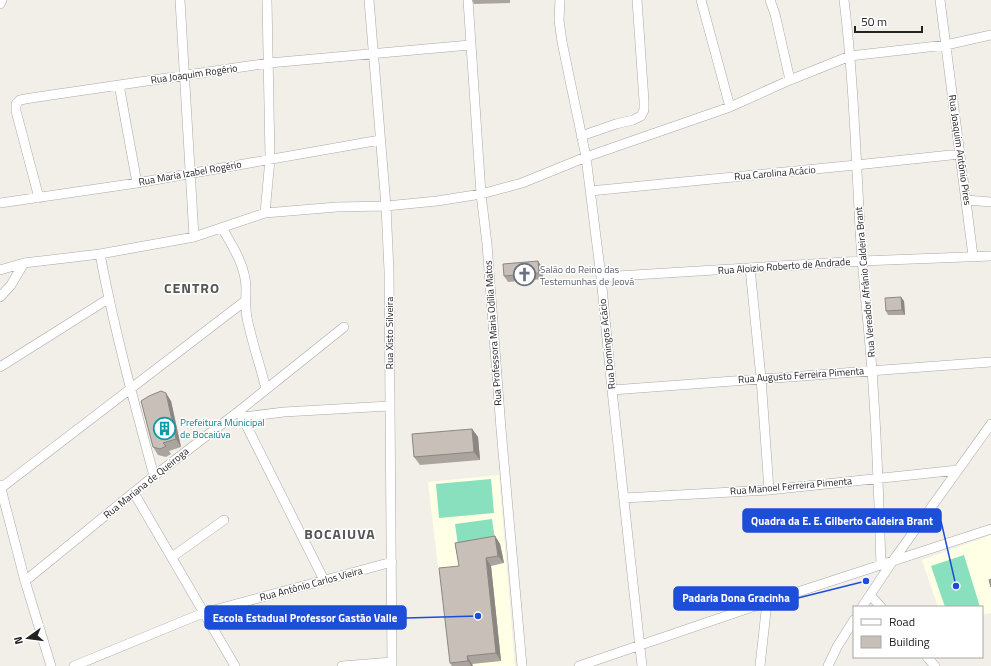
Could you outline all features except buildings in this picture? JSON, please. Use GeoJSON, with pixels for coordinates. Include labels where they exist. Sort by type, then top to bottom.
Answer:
{"type":"FeatureCollection","features":[{"type":"Feature","properties":{"kind":"street"},"geometry":{"type":"LineString","coordinates":[[0,4],[2,0]]}},
{"type":"Feature","properties":{"kind":"street"},"geometry":{"type":"LineString","coordinates":[[180,0],[194,237]]}},
{"type":"Feature","properties":{"kind":"street"},"geometry":{"type":"LineString","coordinates":[[265,213],[270,159],[267,0]]}},
{"type":"Feature","properties":{"kind":"street","name":"Rua Xisto Silveira"},"geometry":{"type":"LineString","coordinates":[[369,0],[386,206],[389,272],[392,664]]}},
{"type":"Feature","properties":{"kind":"street","name":"Rua Professora Maria Odília Matos"},"geometry":{"type":"LineString","coordinates":[[468,0],[481,194],[487,244],[500,429],[522,666]]}},
{"type":"Feature","properties":{"kind":"street","name":"Rua Domingos Acácio"},"geometry":{"type":"LineString","coordinates":[[560,0],[562,42],[586,157],[601,277],[642,666]]}},
{"type":"Feature","properties":{"kind":"street"},"geometry":{"type":"LineString","coordinates":[[581,136],[633,120],[641,116],[644,110],[638,0]]}},
{"type":"Feature","properties":{"kind":"street"},"geometry":{"type":"LineString","coordinates":[[701,0],[730,108]]}},
{"type":"Feature","properties":{"kind":"street"},"geometry":{"type":"LineString","coordinates":[[770,0],[776,14],[790,80]]}},
{"type":"Feature","properties":{"kind":"street","name":"Rua Vereador Afrânio Caldeira Brant"},"geometry":{"type":"LineString","coordinates":[[844,0],[850,56],[862,261],[872,370],[879,478],[881,565]]}},
{"type":"Feature","properties":{"kind":"street","name":"Rua Joaquim Antônio Pires"},"geometry":{"type":"LineString","coordinates":[[940,0],[973,256]]}},
{"type":"Feature","properties":{"kind":"street"},"geometry":{"type":"LineString","coordinates":[[0,270],[24,263],[100,254],[194,237],[265,213],[329,208],[386,206],[438,201],[481,194],[522,182],[586,157],[730,108],[790,80],[850,56],[946,45],[991,35]]}},
{"type":"Feature","properties":{"kind":"street","name":"Rua Joaquim Rogério"},"geometry":{"type":"LineString","coordinates":[[39,198],[16,111],[16,104],[20,100],[269,63],[470,45]]}},
{"type":"Feature","properties":{"kind":"street"},"geometry":{"type":"LineString","coordinates":[[119,85],[137,183]]}},
{"type":"Feature","properties":{"kind":"street","name":"Rua Maria Izabel Rogério"},"geometry":{"type":"LineString","coordinates":[[0,203],[137,183],[380,140]]}},
{"type":"Feature","properties":{"kind":"street","name":"Rua Carolina Acácio"},"geometry":{"type":"LineString","coordinates":[[590,191],[856,166],[960,154]]}},
{"type":"Feature","properties":{"kind":"street"},"geometry":{"type":"LineString","coordinates":[[966,200],[991,202]]}},
{"type":"Feature","properties":{"kind":"street"},"geometry":{"type":"LineString","coordinates":[[222,228],[236,251],[243,268],[246,287],[245,301],[250,331],[266,389]]}},
{"type":"Feature","properties":{"kind":"street"},"geometry":{"type":"LineString","coordinates":[[100,254],[108,299],[154,476]]}},
{"type":"Feature","properties":{"kind":"street","name":"Rua Aloizio Roberto de Andrade"},"geometry":{"type":"LineString","coordinates":[[601,277],[862,261],[991,256]]}},
{"type":"Feature","properties":{"kind":"street"},"geometry":{"type":"LineString","coordinates":[[0,297],[11,285],[24,263]]}},
{"type":"Feature","properties":{"kind":"street"},"geometry":{"type":"LineString","coordinates":[[750,268],[761,378],[768,490]]}},
{"type":"Feature","properties":{"kind":"street"},"geometry":{"type":"LineString","coordinates":[[0,367],[108,299]]}},
{"type":"Feature","properties":{"kind":"street"},"geometry":{"type":"LineString","coordinates":[[51,666],[25,581],[0,486],[131,390],[245,301]]}},
{"type":"Feature","properties":{"kind":"street","name":"Rua Mariana de Queiroga"},"geometry":{"type":"LineString","coordinates":[[25,581],[154,476],[241,414],[266,389],[344,327]]}},
{"type":"Feature","properties":{"kind":"street","name":"Rua Augusto Ferreira Pimenta"},"geometry":{"type":"LineString","coordinates":[[612,390],[991,362]]}},
{"type":"Feature","properties":{"kind":"street"},"geometry":{"type":"LineString","coordinates":[[324,580],[241,414],[389,406]]}},
{"type":"Feature","properties":{"kind":"street"},"geometry":{"type":"LineString","coordinates":[[863,606],[892,562],[991,424]]}},
{"type":"Feature","properties":{"kind":"street","name":"Rua Manoel Ferreira Pimenta"},"geometry":{"type":"LineString","coordinates":[[624,498],[768,490],[958,470]]}},
{"type":"Feature","properties":{"kind":"street"},"geometry":{"type":"LineString","coordinates":[[134,493],[234,666]]}},
{"type":"Feature","properties":{"kind":"street"},"geometry":{"type":"LineString","coordinates":[[172,557],[224,520]]}},
{"type":"Feature","properties":{"kind":"street"},"geometry":{"type":"LineString","coordinates":[[579,666],[767,602],[991,529]]}},
{"type":"Feature","properties":{"kind":"street","name":"Rua Antônio Carlos Vieira"},"geometry":{"type":"LineString","coordinates":[[74,666],[203,613],[392,562]]}},
{"type":"Feature","properties":{"kind":"street"},"geometry":{"type":"LineString","coordinates":[[870,595],[880,606]]}},
{"type":"Feature","properties":{"kind":"street"},"geometry":{"type":"LineString","coordinates":[[760,666],[767,602]]}},
{"type":"Feature","properties":{"kind":"street"},"geometry":{"type":"LineString","coordinates":[[828,666],[837,647],[853,622]]}},
{"type":"Feature","properties":{"kind":"street"},"geometry":{"type":"LineString","coordinates":[[928,658],[936,666]]}},
{"type":"Feature","properties":{"kind":"street"},"geometry":{"type":"LineString","coordinates":[[342,666],[392,664]]}},
{"type":"Feature","properties":{"kind":"shaded area"},"geometry":{"type":"Polygon","coordinates":[[[499,475],[515,666],[455,666],[438,567],[428,482],[499,475]]]}},
{"type":"Feature","properties":{"kind":"shaded area"},"geometry":{"type":"Polygon","coordinates":[[[991,535],[991,613],[983,615],[983,606],[938,606],[922,560],[991,535]]]}},
{"type":"Feature","properties":{"kind":"green space"},"geometry":{"type":"Polygon","coordinates":[[[491,479],[494,513],[439,518],[436,484],[491,479]]]}},
{"type":"Feature","properties":{"kind":"green space"},"geometry":{"type":"Polygon","coordinates":[[[492,519],[495,540],[458,545],[455,524],[492,519]]]}},
{"type":"Feature","properties":{"kind":"green space"},"geometry":{"type":"Polygon","coordinates":[[[964,555],[980,606],[945,606],[931,566],[964,555]]]}},
{"type":"Feature","properties":{"kind":"place","name":"Salão do Reino das Testemunhas de Jeová"},"geometry":{"type":"Point","coordinates":[525,275]}},
{"type":"Feature","properties":{"kind":"place","name":"Prefeitura Municipal de Bocaiúva"},"geometry":{"type":"Point","coordinates":[164,428]}},
{"type":"Feature","properties":{"kind":"place","name":"Padaria Dona Gracinha"},"geometry":{"type":"Point","coordinates":[866,581]}},
{"type":"Feature","properties":{"kind":"place","name":"Quadra da E. E. Gilberto Caldeira Brant"},"geometry":{"type":"Point","coordinates":[956,586]}},
{"type":"Feature","properties":{"kind":"place","name":"Escola Estadual Professor Gastão Valle"},"geometry":{"type":"Point","coordinates":[478,616]}},
{"type":"Feature","properties":{"kind":"district","name":"CENTRO"},"geometry":{"type":"Point","coordinates":[192,287]}},
{"type":"Feature","properties":{"kind":"district","name":"BOCAIUVA"},"geometry":{"type":"Point","coordinates":[340,533]}}]}
